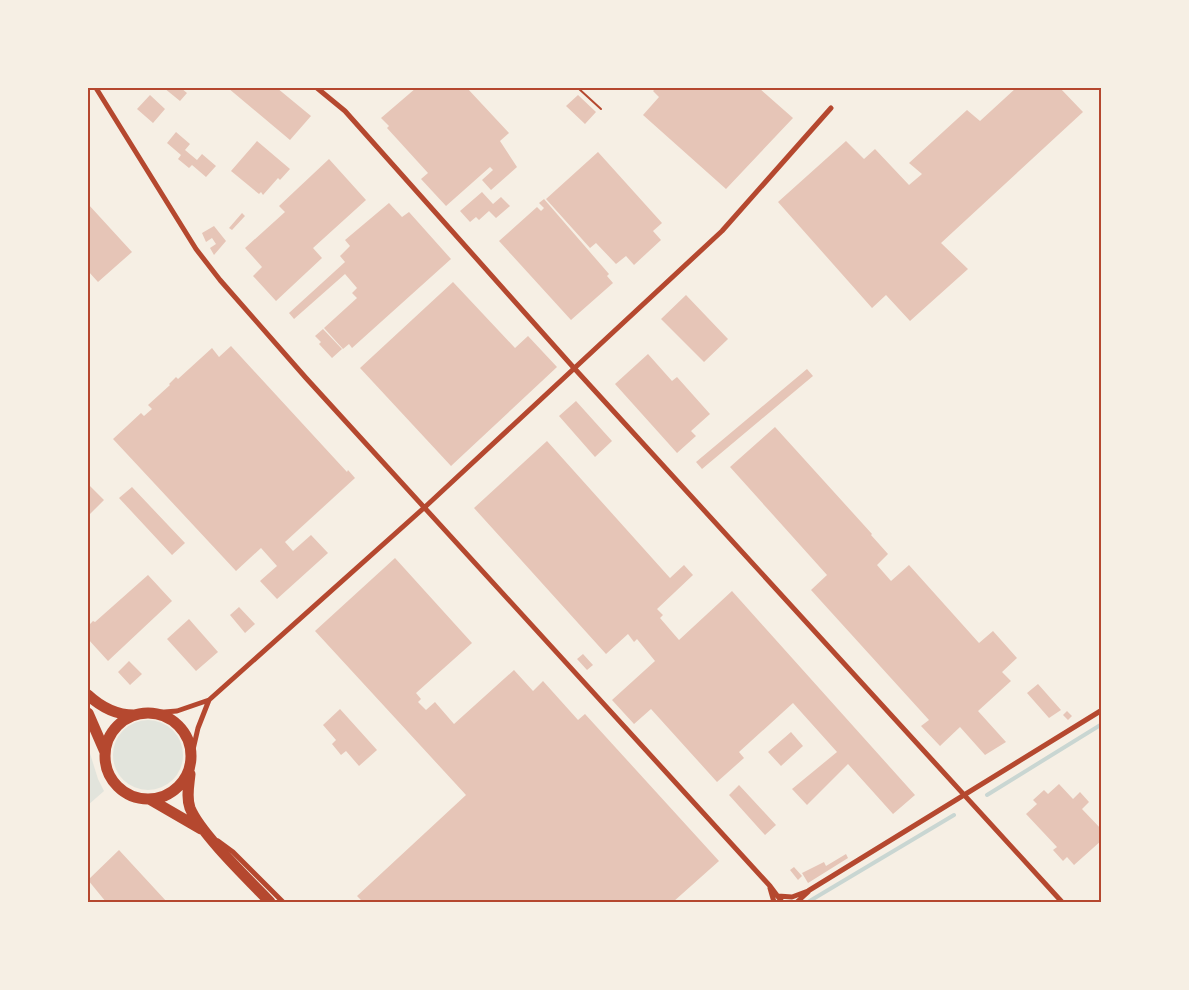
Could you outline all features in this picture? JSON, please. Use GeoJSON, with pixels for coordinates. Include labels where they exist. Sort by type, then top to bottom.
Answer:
{"type":"FeatureCollection","features":[{"type":"Feature","properties":{"kind":"main road"},"geometry":{"type":"LineString","coordinates":[[89,696],[107,709],[124,715],[152,713],[167,717],[180,726],[188,739],[192,759],[188,790],[190,808],[207,833],[270,902]]}},
{"type":"Feature","properties":{"kind":"main road"},"geometry":{"type":"LineString","coordinates":[[88,713],[105,752],[107,769],[114,784],[127,794],[151,800],[180,815],[207,833]]}},
{"type":"Feature","properties":{"kind":"main road"},"geometry":{"type":"LineString","coordinates":[[105,752],[115,729],[128,718],[136,715]]}},
{"type":"Feature","properties":{"kind":"main road"},"geometry":{"type":"LineString","coordinates":[[151,800],[174,792],[185,780],[192,759]]}},
{"type":"Feature","properties":{"kind":"street"},"geometry":{"type":"LineString","coordinates":[[96,88],[196,248],[220,280],[770,886],[782,902]]}},
{"type":"Feature","properties":{"kind":"street"},"geometry":{"type":"LineString","coordinates":[[317,88],[345,111],[574,368],[962,795],[1062,902]]}},
{"type":"Feature","properties":{"kind":"street"},"geometry":{"type":"LineString","coordinates":[[152,713],[177,710],[209,700],[425,507],[722,232],[831,108]]}},
{"type":"Feature","properties":{"kind":"street"},"geometry":{"type":"LineString","coordinates":[[192,759],[198,728],[209,700]]}},
{"type":"Feature","properties":{"kind":"street"},"geometry":{"type":"LineString","coordinates":[[778,896],[792,897],[808,891],[1102,710]]}},
{"type":"Feature","properties":{"kind":"street"},"geometry":{"type":"LineString","coordinates":[[207,833],[233,852],[283,902]]}},
{"type":"Feature","properties":{"kind":"street"},"geometry":{"type":"LineString","coordinates":[[770,886],[774,902]]}},
{"type":"Feature","properties":{"kind":"street"},"geometry":{"type":"LineString","coordinates":[[797,902],[808,891]]}},
{"type":"Feature","properties":{"kind":"path"},"geometry":{"type":"LineString","coordinates":[[578,88],[601,109]]}},
{"type":"Feature","properties":{"kind":"shaded area"},"geometry":{"type":"Polygon","coordinates":[[[148,720],[167,726],[177,736],[183,755],[177,774],[167,784],[148,790],[129,784],[119,774],[113,755],[119,736],[129,726],[148,720]]]}},
{"type":"Feature","properties":{"kind":"shaded area"},"geometry":{"type":"Polygon","coordinates":[[[88,747],[98,779],[104,791],[88,805],[88,747]]]}},
{"type":"Feature","properties":{"kind":"building"},"geometry":{"type":"Polygon","coordinates":[[[164,88],[181,88],[187,93],[180,101],[164,88]]]}},
{"type":"Feature","properties":{"kind":"building"},"geometry":{"type":"Polygon","coordinates":[[[228,88],[277,88],[311,116],[290,140],[228,88]]]}},
{"type":"Feature","properties":{"kind":"building"},"geometry":{"type":"Polygon","coordinates":[[[416,88],[467,88],[509,133],[500,141],[517,167],[491,190],[482,180],[493,170],[490,167],[446,206],[421,179],[428,173],[387,128],[389,126],[381,118],[416,88]]]}},
{"type":"Feature","properties":{"kind":"building"},"geometry":{"type":"Polygon","coordinates":[[[656,88],[759,88],[793,118],[726,189],[643,115],[659,97],[653,91],[656,88]]]}},
{"type":"Feature","properties":{"kind":"building"},"geometry":{"type":"Polygon","coordinates":[[[1016,88],[1060,88],[1083,112],[941,243],[968,269],[910,321],[886,295],[872,308],[778,202],[846,141],[864,159],[875,149],[909,185],[922,174],[909,163],[967,110],[980,121],[1016,88]]]}},
{"type":"Feature","properties":{"kind":"building"},"geometry":{"type":"Polygon","coordinates":[[[150,95],[165,109],[153,123],[137,109],[150,95]]]}},
{"type":"Feature","properties":{"kind":"building"},"geometry":{"type":"Polygon","coordinates":[[[578,95],[596,112],[585,124],[566,106],[578,95]]]}},
{"type":"Feature","properties":{"kind":"building"},"geometry":{"type":"Polygon","coordinates":[[[176,132],[190,144],[185,150],[197,160],[202,154],[216,166],[206,177],[192,165],[189,168],[178,159],[181,155],[167,143],[176,132]]]}},
{"type":"Feature","properties":{"kind":"building"},"geometry":{"type":"Polygon","coordinates":[[[257,141],[290,169],[280,180],[278,178],[263,195],[261,192],[259,194],[231,171],[257,141]]]}},
{"type":"Feature","properties":{"kind":"building"},"geometry":{"type":"Polygon","coordinates":[[[598,152],[662,223],[653,231],[661,240],[634,265],[626,256],[616,264],[596,243],[590,248],[546,199],[598,152]]]}},
{"type":"Feature","properties":{"kind":"building"},"geometry":{"type":"Polygon","coordinates":[[[329,159],[366,200],[313,248],[322,258],[276,301],[253,276],[262,267],[245,248],[285,212],[279,206],[329,159]]]}},
{"type":"Feature","properties":{"kind":"building"},"geometry":{"type":"Polygon","coordinates":[[[482,192],[493,204],[501,197],[510,206],[496,218],[489,211],[479,220],[476,217],[470,222],[460,211],[482,192]]]}},
{"type":"Feature","properties":{"kind":"building"},"geometry":{"type":"Polygon","coordinates":[[[544,199],[609,274],[607,276],[613,283],[571,320],[499,241],[537,207],[541,211],[544,208],[539,203],[544,199]]]}},
{"type":"Feature","properties":{"kind":"building"},"geometry":{"type":"Polygon","coordinates":[[[389,203],[402,217],[409,212],[451,259],[352,348],[349,344],[343,349],[324,328],[357,298],[352,293],[357,288],[345,274],[294,319],[289,313],[345,262],[340,256],[350,246],[345,240],[389,203]]]}},
{"type":"Feature","properties":{"kind":"building"},"geometry":{"type":"Polygon","coordinates":[[[88,204],[132,252],[98,282],[88,271],[88,204]]]}},
{"type":"Feature","properties":{"kind":"building"},"geometry":{"type":"Polygon","coordinates":[[[242,213],[245,216],[232,230],[229,228],[242,213]]]}},
{"type":"Feature","properties":{"kind":"building"},"geometry":{"type":"Polygon","coordinates":[[[214,226],[226,241],[214,255],[210,248],[216,244],[212,238],[206,242],[202,233],[214,226]]]}},
{"type":"Feature","properties":{"kind":"building"},"geometry":{"type":"Polygon","coordinates":[[[453,282],[515,348],[528,336],[557,367],[451,466],[360,368],[453,282]]]}},
{"type":"Feature","properties":{"kind":"building"},"geometry":{"type":"Polygon","coordinates":[[[686,295],[728,339],[704,362],[661,319],[686,295]]]}},
{"type":"Feature","properties":{"kind":"building"},"geometry":{"type":"Polygon","coordinates":[[[323,329],[342,349],[332,358],[319,344],[321,342],[315,336],[323,329]]]}},
{"type":"Feature","properties":{"kind":"building"},"geometry":{"type":"Polygon","coordinates":[[[231,346],[347,472],[348,470],[355,478],[285,542],[293,551],[311,535],[328,553],[277,599],[260,581],[277,566],[261,548],[236,571],[113,439],[141,413],[144,416],[152,409],[148,405],[176,377],[178,379],[212,348],[219,357],[231,346]]]}},
{"type":"Feature","properties":{"kind":"building"},"geometry":{"type":"Polygon","coordinates":[[[648,354],[672,381],[677,377],[710,414],[691,431],[696,436],[677,453],[615,384],[648,354]]]}},
{"type":"Feature","properties":{"kind":"building"},"geometry":{"type":"Polygon","coordinates":[[[807,369],[813,376],[702,469],[696,462],[807,369]]]}},
{"type":"Feature","properties":{"kind":"building"},"geometry":{"type":"Polygon","coordinates":[[[576,401],[612,441],[595,457],[559,416],[576,401]]]}},
{"type":"Feature","properties":{"kind":"building"},"geometry":{"type":"Polygon","coordinates":[[[775,427],[888,554],[877,565],[891,581],[909,565],[979,643],[993,631],[1017,658],[1002,672],[1011,681],[978,711],[1006,742],[985,755],[960,727],[940,746],[921,726],[929,720],[811,590],[827,575],[730,467],[775,427]]]}},
{"type":"Feature","properties":{"kind":"building"},"geometry":{"type":"Polygon","coordinates":[[[547,441],[670,578],[684,565],[693,575],[657,609],[663,615],[660,618],[679,640],[732,591],[915,795],[893,814],[848,764],[807,805],[792,789],[837,752],[793,703],[739,752],[744,758],[717,782],[651,709],[634,724],[612,700],[655,661],[637,639],[634,642],[628,634],[606,654],[474,508],[547,441]]]}},
{"type":"Feature","properties":{"kind":"building"},"geometry":{"type":"Polygon","coordinates":[[[88,486],[104,500],[88,516],[88,486]]]}},
{"type":"Feature","properties":{"kind":"building"},"geometry":{"type":"Polygon","coordinates":[[[132,487],[185,543],[172,555],[119,498],[132,487]]]}},
{"type":"Feature","properties":{"kind":"building"},"geometry":{"type":"Polygon","coordinates":[[[395,558],[472,643],[416,693],[421,699],[418,702],[426,710],[435,702],[454,724],[514,670],[533,691],[543,681],[578,720],[585,714],[719,861],[673,902],[363,902],[357,896],[466,795],[315,631],[395,558]]]}},
{"type":"Feature","properties":{"kind":"building"},"geometry":{"type":"Polygon","coordinates":[[[148,575],[172,601],[108,661],[88,639],[88,626],[148,575]]]}},
{"type":"Feature","properties":{"kind":"building"},"geometry":{"type":"Polygon","coordinates":[[[239,607],[255,624],[245,633],[230,615],[239,607]]]}},
{"type":"Feature","properties":{"kind":"building"},"geometry":{"type":"Polygon","coordinates":[[[189,619],[218,652],[196,671],[167,639],[189,619]]]}},
{"type":"Feature","properties":{"kind":"building"},"geometry":{"type":"Polygon","coordinates":[[[583,654],[593,665],[587,670],[577,659],[583,654]]]}},
{"type":"Feature","properties":{"kind":"building"},"geometry":{"type":"Polygon","coordinates":[[[129,661],[142,674],[130,685],[118,672],[129,661]]]}},
{"type":"Feature","properties":{"kind":"building"},"geometry":{"type":"Polygon","coordinates":[[[1038,684],[1061,710],[1049,718],[1027,693],[1038,684]]]}},
{"type":"Feature","properties":{"kind":"building"},"geometry":{"type":"Polygon","coordinates":[[[340,709],[377,750],[359,766],[346,751],[341,755],[332,744],[336,740],[323,725],[340,709]]]}},
{"type":"Feature","properties":{"kind":"building"},"geometry":{"type":"Polygon","coordinates":[[[1067,711],[1072,716],[1068,720],[1063,715],[1067,711]]]}},
{"type":"Feature","properties":{"kind":"building"},"geometry":{"type":"Polygon","coordinates":[[[791,732],[803,746],[781,766],[768,752],[791,732]]]}},
{"type":"Feature","properties":{"kind":"building"},"geometry":{"type":"Polygon","coordinates":[[[1059,784],[1073,799],[1080,792],[1089,802],[1082,809],[1102,830],[1102,840],[1074,865],[1067,857],[1063,861],[1053,850],[1057,847],[1026,814],[1037,804],[1033,800],[1044,790],[1048,794],[1059,784]]]}},
{"type":"Feature","properties":{"kind":"building"},"geometry":{"type":"Polygon","coordinates":[[[739,785],[776,825],[765,835],[729,795],[739,785]]]}},
{"type":"Feature","properties":{"kind":"building"},"geometry":{"type":"Polygon","coordinates":[[[119,850],[167,902],[106,902],[88,880],[119,850]]]}},
{"type":"Feature","properties":{"kind":"building"},"geometry":{"type":"Polygon","coordinates":[[[846,854],[848,858],[808,883],[802,873],[824,862],[826,866],[846,854]]]}},
{"type":"Feature","properties":{"kind":"building"},"geometry":{"type":"Polygon","coordinates":[[[794,867],[802,876],[798,880],[790,870],[794,867]]]}},
{"type":"Feature","properties":{"kind":"waterway"},"geometry":{"type":"LineString","coordinates":[[987,795],[1102,724]]}},
{"type":"Feature","properties":{"kind":"waterway"},"geometry":{"type":"LineString","coordinates":[[808,902],[954,815]]}}]}
